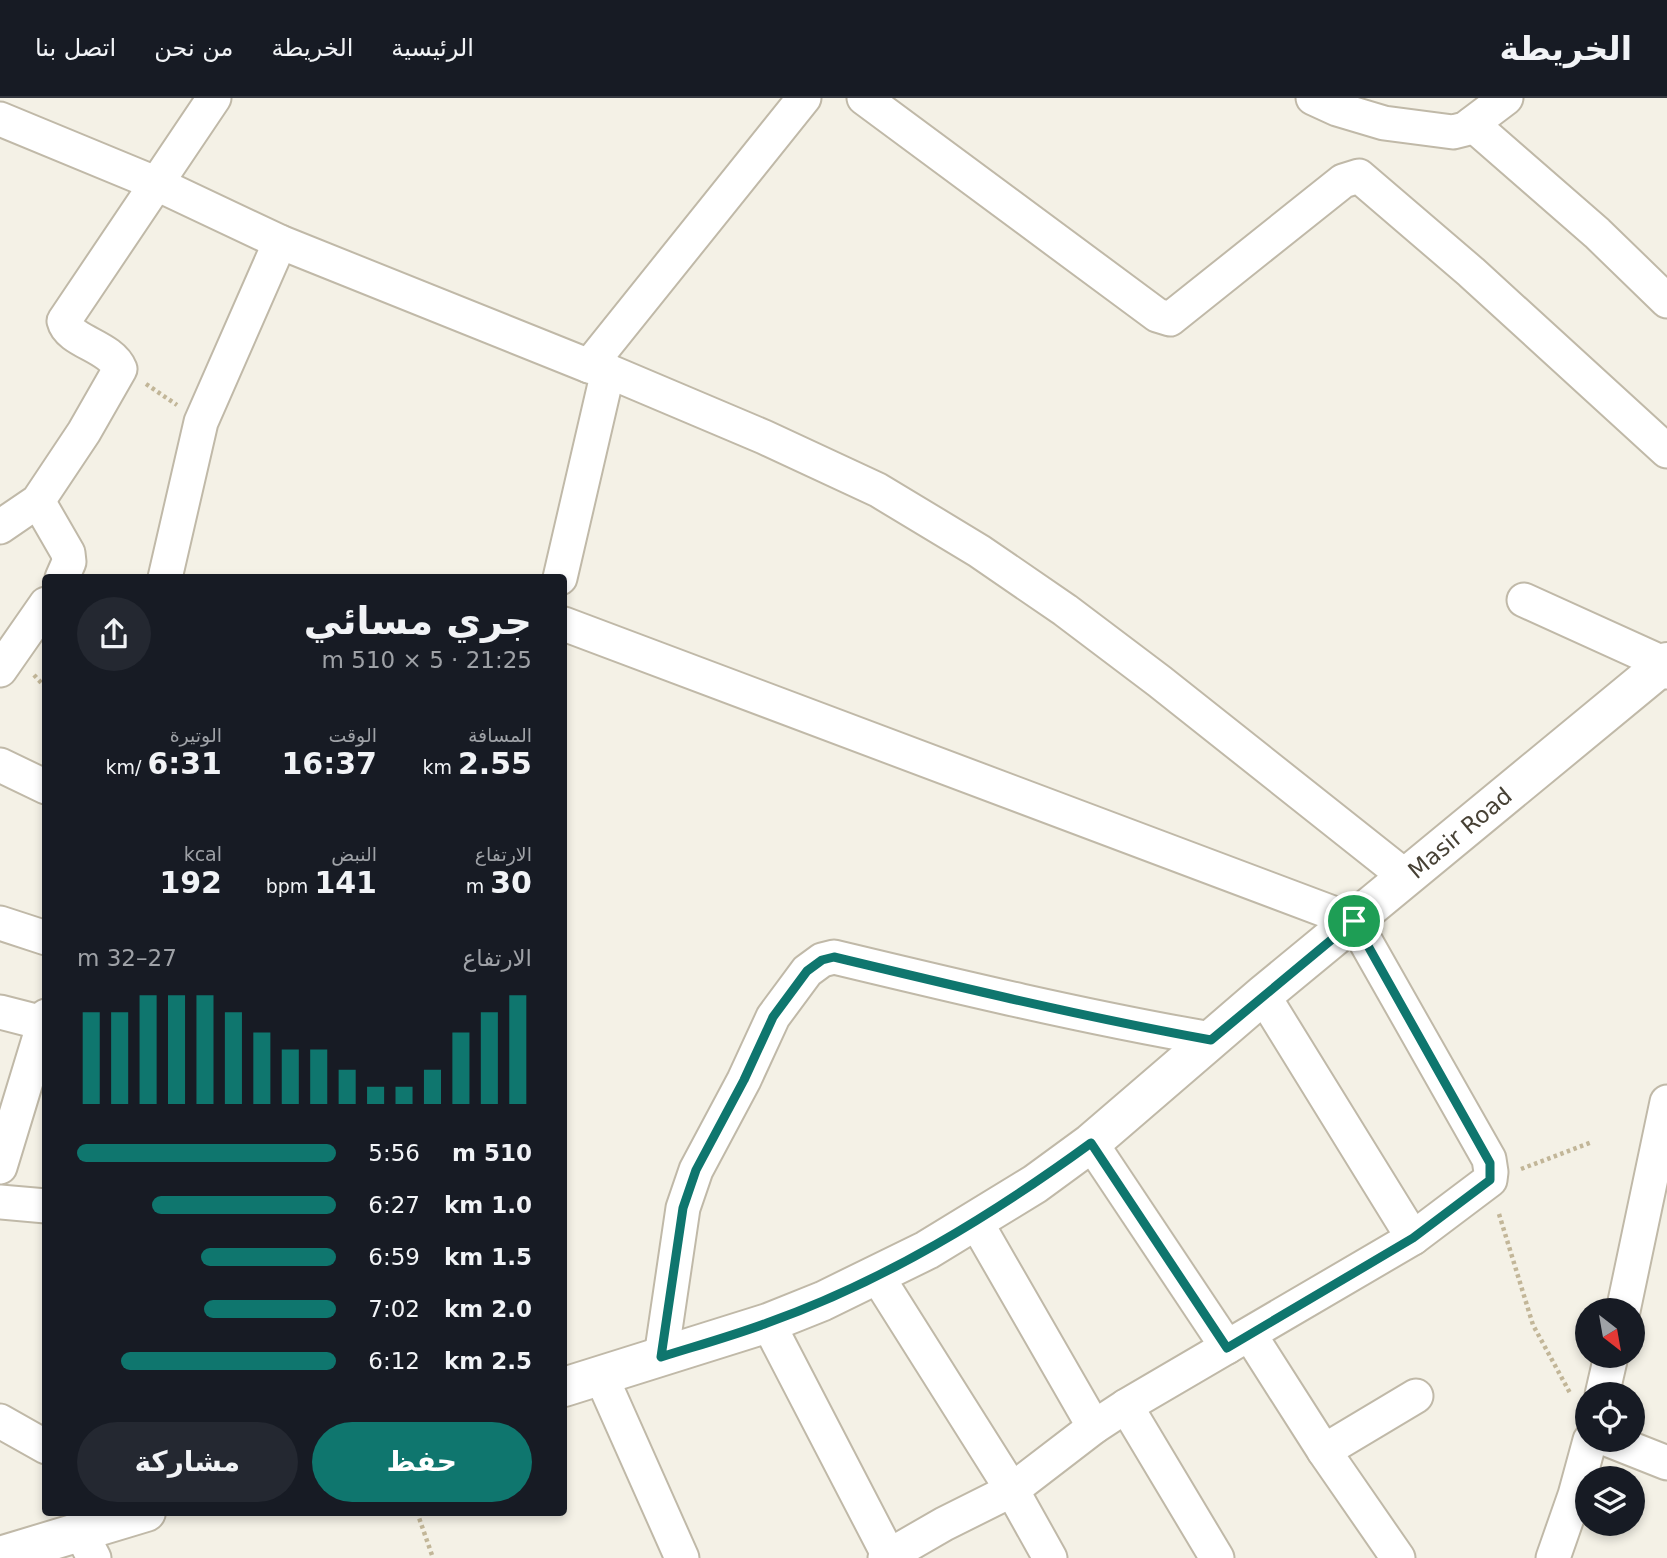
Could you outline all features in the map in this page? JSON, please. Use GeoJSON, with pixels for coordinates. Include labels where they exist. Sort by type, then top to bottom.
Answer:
{"type":"FeatureCollection","features":[{"type":"Feature","properties":{"kind":"street"},"geometry":{"type":"LineString","coordinates":[[0,527],[38,501],[84,432],[120,369],[113,358],[68,330],[64,321],[214,98]]}},
{"type":"Feature","properties":{"kind":"street"},"geometry":{"type":"LineString","coordinates":[[561,574],[598,368],[804,98]]}},
{"type":"Feature","properties":{"kind":"street"},"geometry":{"type":"LineString","coordinates":[[864,98],[1157,315],[1170,319],[1343,181],[1359,176],[1471,272],[1667,451]]}},
{"type":"Feature","properties":{"kind":"street"},"geometry":{"type":"LineString","coordinates":[[1314,98],[1337,109],[1384,123],[1445,132],[1459,131],[1472,124],[1506,98]]}},
{"type":"Feature","properties":{"kind":"street"},"geometry":{"type":"LineString","coordinates":[[0,119],[155,183],[280,242],[764,436],[878,490],[979,551],[1065,610],[1406,877]]}},
{"type":"Feature","properties":{"kind":"street"},"geometry":{"type":"LineString","coordinates":[[1472,124],[1597,233],[1667,301]]}},
{"type":"Feature","properties":{"kind":"street"},"geometry":{"type":"LineString","coordinates":[[166,574],[201,422],[280,242]]}},
{"type":"Feature","properties":{"kind":"street"},"geometry":{"type":"LineString","coordinates":[[38,501],[68,553],[69,562],[64,574]]}},
{"type":"Feature","properties":{"kind":"street"},"geometry":{"type":"LineString","coordinates":[[1524,600],[1666,666]]}},
{"type":"Feature","properties":{"kind":"street"},"geometry":{"type":"LineString","coordinates":[[0,670],[42,610]]}},
{"type":"Feature","properties":{"kind":"street"},"geometry":{"type":"LineString","coordinates":[[567,625],[1354,921],[1490,1163],[1490,1180],[1413,1238],[1126,1406],[1012,1490],[943,1524],[888,1557],[768,1323]]}},
{"type":"Feature","properties":{"kind":"street","name":"Masir Road"},"geometry":{"type":"LineString","coordinates":[[567,1386],[768,1323],[877,1276],[976,1222],[1035,1184],[1091,1143],[1406,877],[1666,666]]}},
{"type":"Feature","properties":{"kind":"street"},"geometry":{"type":"LineString","coordinates":[[0,765],[42,785]]}},
{"type":"Feature","properties":{"kind":"street"},"geometry":{"type":"LineString","coordinates":[[0,923],[42,937]]}},
{"type":"Feature","properties":{"kind":"street"},"geometry":{"type":"LineString","coordinates":[[661,1357],[683,1208],[696,1170],[744,1080],[773,1017],[807,971],[822,960],[834,957],[1120,1023],[1211,1040]]}},
{"type":"Feature","properties":{"kind":"street"},"geometry":{"type":"LineString","coordinates":[[1264,995],[1413,1238]]}},
{"type":"Feature","properties":{"kind":"street"},"geometry":{"type":"LineString","coordinates":[[0,1012],[42,1019]]}},
{"type":"Feature","properties":{"kind":"street"},"geometry":{"type":"LineString","coordinates":[[0,1167],[36,1077],[42,1034]]}},
{"type":"Feature","properties":{"kind":"street"},"geometry":{"type":"LineString","coordinates":[[1626,1298],[1667,1102]]}},
{"type":"Feature","properties":{"kind":"street"},"geometry":{"type":"LineString","coordinates":[[1091,1143],[1324,1451],[1398,1558]]}},
{"type":"Feature","properties":{"kind":"street"},"geometry":{"type":"LineString","coordinates":[[0,1202],[42,1206]]}},
{"type":"Feature","properties":{"kind":"street"},"geometry":{"type":"LineString","coordinates":[[976,1222],[1094,1427]]}},
{"type":"Feature","properties":{"kind":"street"},"geometry":{"type":"LineString","coordinates":[[877,1276],[1012,1490],[1050,1558]]}},
{"type":"Feature","properties":{"kind":"street"},"geometry":{"type":"LineString","coordinates":[[601,1376],[682,1558]]}},
{"type":"Feature","properties":{"kind":"street"},"geometry":{"type":"LineString","coordinates":[[1324,1451],[1416,1396]]}},
{"type":"Feature","properties":{"kind":"street"},"geometry":{"type":"LineString","coordinates":[[1126,1406],[1217,1558]]}},
{"type":"Feature","properties":{"kind":"street"},"geometry":{"type":"LineString","coordinates":[[0,1421],[42,1445]]}},
{"type":"Feature","properties":{"kind":"street"},"geometry":{"type":"LineString","coordinates":[[1553,1558],[1587,1452]]}},
{"type":"Feature","properties":{"kind":"street"},"geometry":{"type":"LineString","coordinates":[[1638,1452],[1667,1464]]}},
{"type":"Feature","properties":{"kind":"street"},"geometry":{"type":"LineString","coordinates":[[0,1556],[87,1545],[139,1516]]}},
{"type":"Feature","properties":{"kind":"path"},"geometry":{"type":"LineString","coordinates":[[120,366],[201,422]]}},
{"type":"Feature","properties":{"kind":"path"},"geometry":{"type":"LineString","coordinates":[[1577,1382],[1533,1325],[1490,1180],[1592,1142]]}},
{"type":"Feature","properties":{"kind":"path"},"geometry":{"type":"LineString","coordinates":[[418,1516],[433,1558]]}},
{"type":"Feature","properties":{"kind":"route"},"geometry":{"type":"LineString","coordinates":[[1354,921],[1490,1163],[1490,1180],[1413,1238],[1227,1348],[1091,1143],[976,1222],[877,1276],[768,1323],[661,1357],[683,1208],[696,1170],[744,1080],[773,1017],[807,971],[822,960],[834,957],[1120,1023],[1211,1040],[1354,921]]}}]}
